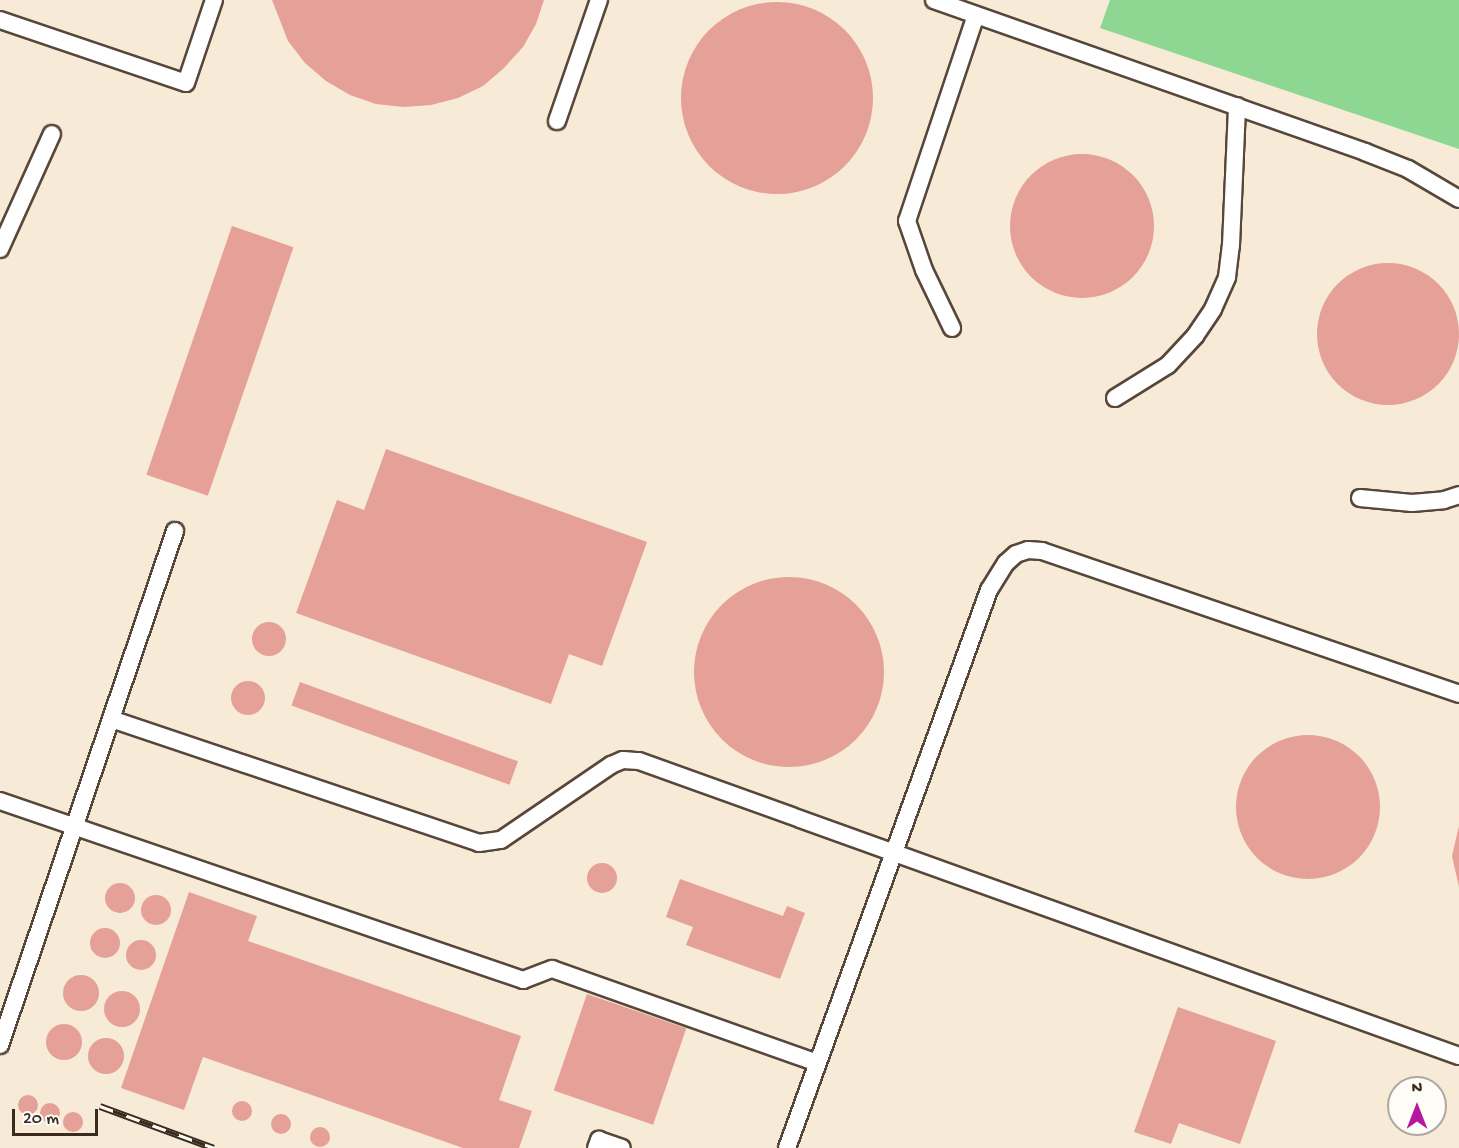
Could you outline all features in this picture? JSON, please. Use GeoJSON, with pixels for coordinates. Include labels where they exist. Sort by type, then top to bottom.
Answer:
{"type":"FeatureCollection","features":[{"type":"Feature","properties":{"kind":"lane"},"geometry":{"type":"LineString","coordinates":[[0,21],[186,83],[214,0]]}},
{"type":"Feature","properties":{"kind":"lane"},"geometry":{"type":"LineString","coordinates":[[557,122],[599,0]]}},
{"type":"Feature","properties":{"kind":"lane"},"geometry":{"type":"LineString","coordinates":[[934,0],[1237,106],[1408,169],[1459,199]]}},
{"type":"Feature","properties":{"kind":"lane"},"geometry":{"type":"LineString","coordinates":[[952,328],[924,270],[907,222],[976,15]]}},
{"type":"Feature","properties":{"kind":"lane"},"geometry":{"type":"LineString","coordinates":[[1115,398],[1168,365],[1195,336],[1213,309],[1227,277],[1231,245],[1237,106]]}},
{"type":"Feature","properties":{"kind":"lane"},"geometry":{"type":"LineString","coordinates":[[0,249],[52,134]]}},
{"type":"Feature","properties":{"kind":"lane"},"geometry":{"type":"LineString","coordinates":[[1360,498],[1412,503],[1444,500],[1459,495]]}},
{"type":"Feature","properties":{"kind":"lane"},"geometry":{"type":"LineString","coordinates":[[0,1045],[175,531]]}},
{"type":"Feature","properties":{"kind":"lane"},"geometry":{"type":"LineString","coordinates":[[787,1148],[989,590],[1006,563],[1016,554],[1028,550],[1042,551],[1459,694]]}},
{"type":"Feature","properties":{"kind":"lane"},"geometry":{"type":"LineString","coordinates":[[111,719],[479,843],[501,840],[611,765],[623,760],[639,761],[1459,1056]]}},
{"type":"Feature","properties":{"kind":"lane"},"geometry":{"type":"LineString","coordinates":[[0,801],[523,980],[552,969],[817,1063]]}},
{"type":"Feature","properties":{"kind":"lane"},"geometry":{"type":"LineString","coordinates":[[596,1148],[599,1140],[622,1148]]}},
{"type":"Feature","properties":{"kind":"green space"},"geometry":{"type":"Polygon","coordinates":[[[1110,0],[1459,0],[1459,149],[1100,28],[1110,0]]]}},
{"type":"Feature","properties":{"kind":"building"},"geometry":{"type":"Polygon","coordinates":[[[272,0],[544,0],[536,24],[523,47],[483,86],[458,98],[431,105],[404,107],[376,104],[350,95],[326,81],[305,63],[288,41],[272,0]]]}},
{"type":"Feature","properties":{"kind":"building"},"geometry":{"type":"Polygon","coordinates":[[[777,2],[805,6],[830,18],[845,30],[857,45],[869,70],[873,98],[869,126],[857,151],[845,166],[830,178],[805,190],[777,194],[749,190],[724,178],[709,166],[697,151],[685,126],[681,98],[685,70],[697,45],[709,30],[724,18],[749,6],[777,2]]]}},
{"type":"Feature","properties":{"kind":"building"},"geometry":{"type":"Polygon","coordinates":[[[1082,154],[1110,159],[1133,175],[1149,198],[1154,226],[1149,254],[1133,277],[1110,293],[1082,298],[1054,293],[1031,277],[1015,254],[1010,226],[1015,198],[1031,175],[1054,159],[1082,154]]]}},
{"type":"Feature","properties":{"kind":"building"},"geometry":{"type":"Polygon","coordinates":[[[232,226],[293,247],[208,496],[146,475],[232,226]]]}},
{"type":"Feature","properties":{"kind":"building"},"geometry":{"type":"Polygon","coordinates":[[[1388,263],[1402,264],[1415,269],[1438,284],[1453,307],[1458,320],[1458,348],[1453,361],[1438,384],[1415,399],[1402,404],[1388,405],[1374,404],[1361,399],[1338,384],[1323,361],[1318,348],[1317,334],[1318,320],[1323,307],[1338,284],[1361,269],[1374,264],[1388,263]]]}},
{"type":"Feature","properties":{"kind":"building"},"geometry":{"type":"Polygon","coordinates":[[[386,449],[647,542],[602,666],[569,654],[551,704],[296,613],[337,500],[364,510],[386,449]]]}},
{"type":"Feature","properties":{"kind":"building"},"geometry":{"type":"Polygon","coordinates":[[[780,577],[798,577],[834,588],[849,598],[863,612],[880,644],[884,672],[880,700],[873,717],[863,732],[849,746],[817,763],[798,767],[780,767],[744,756],[729,746],[715,732],[698,700],[694,681],[694,663],[705,627],[715,612],[729,598],[761,581],[780,577]]]}},
{"type":"Feature","properties":{"kind":"building"},"geometry":{"type":"Polygon","coordinates":[[[269,622],[281,627],[286,639],[281,651],[269,656],[257,651],[252,639],[257,627],[269,622]]]}},
{"type":"Feature","properties":{"kind":"building"},"geometry":{"type":"Polygon","coordinates":[[[248,681],[260,686],[265,698],[260,710],[248,715],[236,710],[231,698],[236,686],[248,681]]]}},
{"type":"Feature","properties":{"kind":"building"},"geometry":{"type":"Polygon","coordinates":[[[300,682],[518,761],[509,785],[291,705],[300,682]]]}},
{"type":"Feature","properties":{"kind":"building"},"geometry":{"type":"Polygon","coordinates":[[[1308,735],[1335,741],[1348,747],[1359,756],[1368,767],[1374,780],[1380,807],[1374,834],[1368,847],[1359,858],[1348,867],[1335,873],[1308,879],[1281,873],[1268,867],[1257,858],[1248,847],[1242,834],[1236,807],[1242,780],[1248,767],[1257,756],[1268,747],[1281,741],[1308,735]]]}},
{"type":"Feature","properties":{"kind":"building"},"geometry":{"type":"Polygon","coordinates":[[[1459,826],[1459,887],[1452,856],[1459,826]]]}},
{"type":"Feature","properties":{"kind":"building"},"geometry":{"type":"Polygon","coordinates":[[[602,863],[613,867],[617,878],[613,889],[602,893],[591,889],[587,878],[591,867],[602,863]]]}},
{"type":"Feature","properties":{"kind":"building"},"geometry":{"type":"Polygon","coordinates":[[[680,879],[783,916],[787,906],[805,913],[780,979],[686,945],[693,927],[666,917],[680,879]]]}},
{"type":"Feature","properties":{"kind":"building"},"geometry":{"type":"Polygon","coordinates":[[[120,883],[131,887],[135,898],[131,909],[120,913],[109,909],[105,898],[109,887],[120,883]]]}},
{"type":"Feature","properties":{"kind":"building"},"geometry":{"type":"Polygon","coordinates":[[[189,892],[257,916],[248,941],[521,1036],[499,1100],[532,1111],[519,1148],[463,1148],[203,1057],[184,1110],[121,1088],[189,892]]]}},
{"type":"Feature","properties":{"kind":"building"},"geometry":{"type":"Polygon","coordinates":[[[156,895],[167,899],[171,910],[167,921],[156,925],[145,921],[141,910],[145,899],[156,895]]]}},
{"type":"Feature","properties":{"kind":"building"},"geometry":{"type":"Polygon","coordinates":[[[105,928],[116,932],[120,943],[116,954],[105,958],[94,954],[90,943],[94,932],[105,928]]]}},
{"type":"Feature","properties":{"kind":"building"},"geometry":{"type":"Polygon","coordinates":[[[141,940],[152,944],[156,955],[152,966],[141,970],[130,966],[126,955],[130,944],[141,940]]]}},
{"type":"Feature","properties":{"kind":"building"},"geometry":{"type":"Polygon","coordinates":[[[81,975],[94,980],[99,993],[94,1006],[81,1011],[68,1006],[63,993],[68,980],[81,975]]]}},
{"type":"Feature","properties":{"kind":"building"},"geometry":{"type":"Polygon","coordinates":[[[122,991],[135,996],[140,1009],[135,1022],[122,1027],[109,1022],[104,1009],[109,996],[122,991]]]}},
{"type":"Feature","properties":{"kind":"building"},"geometry":{"type":"Polygon","coordinates":[[[587,994],[686,1028],[653,1125],[554,1090],[587,994]]]}},
{"type":"Feature","properties":{"kind":"building"},"geometry":{"type":"Polygon","coordinates":[[[1178,1007],[1276,1041],[1240,1144],[1179,1123],[1171,1144],[1134,1132],[1178,1007]]]}},
{"type":"Feature","properties":{"kind":"building"},"geometry":{"type":"Polygon","coordinates":[[[64,1024],[77,1029],[82,1042],[77,1055],[64,1060],[51,1055],[46,1042],[51,1029],[64,1024]]]}},
{"type":"Feature","properties":{"kind":"building"},"geometry":{"type":"Polygon","coordinates":[[[106,1038],[119,1043],[124,1056],[119,1069],[106,1074],[93,1069],[88,1056],[93,1043],[106,1038]]]}},
{"type":"Feature","properties":{"kind":"building"},"geometry":{"type":"Polygon","coordinates":[[[28,1095],[35,1098],[38,1105],[35,1112],[28,1115],[21,1112],[18,1105],[21,1098],[28,1095]]]}},
{"type":"Feature","properties":{"kind":"building"},"geometry":{"type":"Polygon","coordinates":[[[242,1101],[249,1104],[252,1111],[249,1118],[242,1121],[235,1118],[232,1111],[235,1104],[242,1101]]]}},
{"type":"Feature","properties":{"kind":"building"},"geometry":{"type":"Polygon","coordinates":[[[50,1103],[57,1106],[60,1113],[57,1120],[50,1123],[43,1120],[40,1113],[43,1106],[50,1103]]]}},
{"type":"Feature","properties":{"kind":"building"},"geometry":{"type":"Polygon","coordinates":[[[73,1112],[80,1115],[83,1122],[80,1129],[73,1132],[66,1129],[63,1122],[66,1115],[73,1112]]]}},
{"type":"Feature","properties":{"kind":"building"},"geometry":{"type":"Polygon","coordinates":[[[281,1114],[288,1117],[291,1124],[288,1131],[281,1134],[274,1131],[271,1124],[274,1117],[281,1114]]]}},
{"type":"Feature","properties":{"kind":"building"},"geometry":{"type":"Polygon","coordinates":[[[320,1127],[327,1130],[330,1137],[327,1144],[320,1147],[313,1144],[310,1137],[313,1130],[320,1127]]]}},
{"type":"Feature","properties":{"kind":"railway"},"geometry":{"type":"LineString","coordinates":[[100,1106],[214,1148]]}}]}
